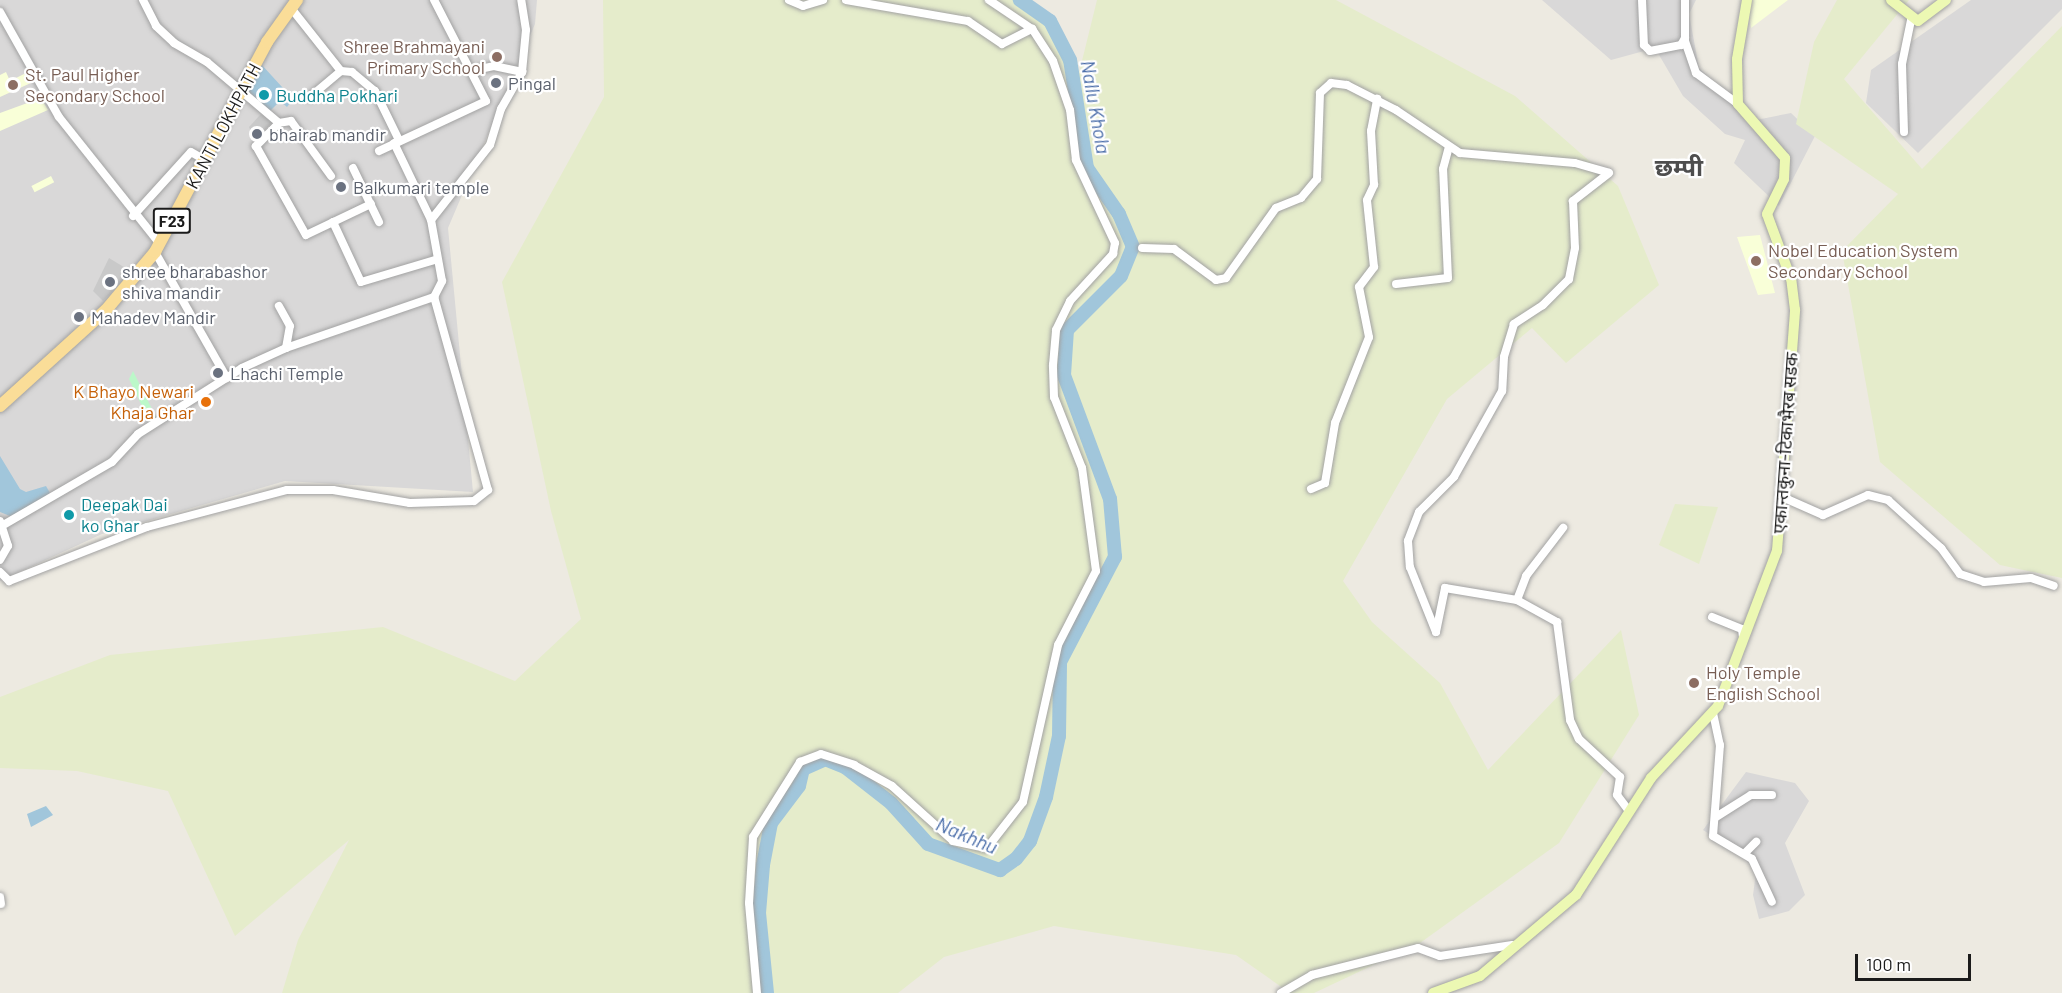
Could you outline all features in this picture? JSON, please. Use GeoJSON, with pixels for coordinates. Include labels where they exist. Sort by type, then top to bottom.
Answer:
{"type":"FeatureCollection","features":[{"type":"Feature","properties":{"kind":"main road"},"geometry":{"type":"LineString","coordinates":[[1738,104],[1737,59],[1747,0]]}},
{"type":"Feature","properties":{"kind":"main road"},"geometry":{"type":"LineString","coordinates":[[1891,0],[1911,20],[1922,20],[1946,0]]}},
{"type":"Feature","properties":{"kind":"main road","name":"KANTI LOKHPATH"},"geometry":{"type":"LineString","coordinates":[[0,406],[101,315],[157,248],[242,90],[294,4]]}},
{"type":"Feature","properties":{"kind":"main road","name":"एकान्तकुना-टिकाभैरब सडक"},"geometry":{"type":"LineString","coordinates":[[1432,993],[1480,976],[1512,945],[1539,929],[1576,895],[1651,778],[1713,713],[1744,648],[1777,551],[1795,310],[1767,208],[1786,165],[1780,149],[1738,104]]}},
{"type":"Feature","properties":{"kind":"street"},"geometry":{"type":"LineString","coordinates":[[143,0],[156,26],[174,43],[242,90],[282,122],[297,124],[331,176]]}},
{"type":"Feature","properties":{"kind":"street"},"geometry":{"type":"LineString","coordinates":[[379,151],[486,102],[475,70],[434,0]]}},
{"type":"Feature","properties":{"kind":"street"},"geometry":{"type":"LineString","coordinates":[[431,220],[490,145],[501,109],[522,72],[526,30],[521,0]]}},
{"type":"Feature","properties":{"kind":"street"},"geometry":{"type":"LineString","coordinates":[[789,0],[803,6],[823,0]]}},
{"type":"Feature","properties":{"kind":"street"},"geometry":{"type":"LineString","coordinates":[[846,0],[968,21],[1002,44],[1032,29]]}},
{"type":"Feature","properties":{"kind":"street"},"geometry":{"type":"LineString","coordinates":[[757,993],[749,903],[753,837],[800,762],[821,754],[854,765],[892,786],[954,841],[987,848],[1023,802],[1058,645],[1096,571],[1084,478],[1054,397],[1053,366],[1056,330],[1070,300],[1113,254],[1115,243],[1076,160],[1070,110],[1053,61],[1032,29],[989,0]]}},
{"type":"Feature","properties":{"kind":"street"},"geometry":{"type":"LineString","coordinates":[[1642,0],[1644,45],[1650,51],[1681,45],[1685,38]]}},
{"type":"Feature","properties":{"kind":"street"},"geometry":{"type":"LineString","coordinates":[[1685,0],[1685,38],[1700,78],[1738,104]]}},
{"type":"Feature","properties":{"kind":"street"},"geometry":{"type":"LineString","coordinates":[[294,4],[341,71]]}},
{"type":"Feature","properties":{"kind":"street"},"geometry":{"type":"LineString","coordinates":[[0,12],[59,117],[157,248],[227,378]]}},
{"type":"Feature","properties":{"kind":"street"},"geometry":{"type":"LineString","coordinates":[[1904,132],[1902,64],[1911,20]]}},
{"type":"Feature","properties":{"kind":"street"},"geometry":{"type":"LineString","coordinates":[[475,70],[494,66],[522,72]]}},
{"type":"Feature","properties":{"kind":"street"},"geometry":{"type":"LineString","coordinates":[[0,572],[9,580],[147,527],[287,490],[333,490],[410,503],[474,501],[488,490],[434,297],[442,281],[435,260],[431,220],[375,91],[352,72],[341,71],[310,97]]}},
{"type":"Feature","properties":{"kind":"street"},"geometry":{"type":"LineString","coordinates":[[1142,248],[1174,249],[1223,280],[1276,208],[1301,198],[1317,179],[1323,86],[1347,85],[1377,99],[1449,147],[1478,158],[1563,162],[1609,173],[1573,201],[1575,248],[1569,279],[1543,305],[1514,324],[1504,357],[1502,391],[1454,477],[1419,512],[1408,541],[1410,567],[1436,632],[1445,588],[1517,600],[1559,626],[1570,720],[1579,739],[1620,777],[1617,795],[1629,811]]}},
{"type":"Feature","properties":{"kind":"street"},"geometry":{"type":"LineString","coordinates":[[1311,489],[1325,483],[1335,423],[1370,332],[1359,287],[1374,267],[1367,200],[1374,185],[1371,131],[1377,99]]}},
{"type":"Feature","properties":{"kind":"street"},"geometry":{"type":"LineString","coordinates":[[282,122],[256,146],[306,235],[370,204]]}},
{"type":"Feature","properties":{"kind":"street"},"geometry":{"type":"LineString","coordinates":[[1396,284],[1416,278],[1440,283],[1448,278],[1443,170],[1449,147]]}},
{"type":"Feature","properties":{"kind":"street"},"geometry":{"type":"LineString","coordinates":[[133,216],[191,153],[205,159]]}},
{"type":"Feature","properties":{"kind":"street"},"geometry":{"type":"LineString","coordinates":[[353,168],[379,222]]}},
{"type":"Feature","properties":{"kind":"street"},"geometry":{"type":"LineString","coordinates":[[333,222],[361,282],[435,260]]}},
{"type":"Feature","properties":{"kind":"street"},"geometry":{"type":"LineString","coordinates":[[0,560],[8,546],[2,522],[112,462],[138,434],[227,378],[286,348],[434,297]]}},
{"type":"Feature","properties":{"kind":"street"},"geometry":{"type":"LineString","coordinates":[[279,306],[290,326],[286,348]]}},
{"type":"Feature","properties":{"kind":"street"},"geometry":{"type":"LineString","coordinates":[[1780,496],[1823,515],[1868,495],[1888,500],[1941,548],[1960,574],[1984,582],[2031,578],[2054,586]]}},
{"type":"Feature","properties":{"kind":"street"},"geometry":{"type":"LineString","coordinates":[[1517,600],[1526,576],[1563,528]]}},
{"type":"Feature","properties":{"kind":"street"},"geometry":{"type":"LineString","coordinates":[[1712,617],[1742,628],[1744,648]]}},
{"type":"Feature","properties":{"kind":"street"},"geometry":{"type":"LineString","coordinates":[[1713,713],[1720,745],[1713,836],[1745,853],[1772,902]]}},
{"type":"Feature","properties":{"kind":"street"},"geometry":{"type":"LineString","coordinates":[[1716,817],[1751,795],[1772,795]]}},
{"type":"Feature","properties":{"kind":"street"},"geometry":{"type":"LineString","coordinates":[[1745,853],[1756,842]]}},
{"type":"Feature","properties":{"kind":"street"},"geometry":{"type":"LineString","coordinates":[[1281,993],[1312,975],[1418,948],[1440,956],[1512,945]]}},
{"type":"Feature","properties":{"kind":"shaded area"},"geometry":{"type":"Polygon","coordinates":[[[0,0],[537,0],[535,24],[448,228],[473,492],[285,481],[102,534],[0,581],[0,0]]]}},
{"type":"Feature","properties":{"kind":"shaded area"},"geometry":{"type":"Polygon","coordinates":[[[603,0],[1031,0],[1079,73],[1097,0],[1336,0],[1515,96],[1618,186],[1659,285],[1566,363],[1532,328],[1447,399],[1343,581],[1372,622],[1440,683],[1488,770],[1621,630],[1639,715],[1559,843],[1420,943],[1314,993],[1290,993],[1236,955],[1054,926],[944,957],[898,993],[282,993],[298,940],[349,840],[235,936],[168,791],[77,771],[0,768],[0,697],[110,655],[383,627],[515,681],[581,619],[551,511],[502,282],[604,97],[603,0]]]}},
{"type":"Feature","properties":{"kind":"shaded area"},"geometry":{"type":"Polygon","coordinates":[[[1542,0],[1696,0],[1689,14],[1699,68],[1756,120],[1791,113],[1815,136],[1779,206],[1734,163],[1745,140],[1725,134],[1683,96],[1655,48],[1611,60],[1542,0]]]}},
{"type":"Feature","properties":{"kind":"shaded area"},"geometry":{"type":"Polygon","coordinates":[[[1747,0],[1788,0],[1751,28],[1747,0]]]}},
{"type":"Feature","properties":{"kind":"shaded area"},"geometry":{"type":"Polygon","coordinates":[[[1837,0],[1909,0],[1844,79],[1922,169],[2062,26],[2062,578],[2000,565],[1880,462],[1842,251],[1898,194],[1796,124],[1814,42],[1837,0]]]}},
{"type":"Feature","properties":{"kind":"shaded area"},"geometry":{"type":"Polygon","coordinates":[[[1971,0],[2062,0],[2062,9],[1918,153],[1866,103],[1871,70],[1971,0]]]}},
{"type":"Feature","properties":{"kind":"shaded area","name":"St. Paul Higher Secondary School"},"geometry":{"type":"Polygon","coordinates":[[[6,72],[10,81],[28,72],[33,82],[0,97],[0,75],[6,72]]]}},
{"type":"Feature","properties":{"kind":"shaded area"},"geometry":{"type":"Polygon","coordinates":[[[41,98],[48,110],[0,131],[0,113],[41,98]]]}},
{"type":"Feature","properties":{"kind":"shaded area","name":"bhairab mandir"},"geometry":{"type":"Polygon","coordinates":[[[261,114],[272,122],[255,141],[249,127],[261,114]]]}},
{"type":"Feature","properties":{"kind":"shaded area"},"geometry":{"type":"Polygon","coordinates":[[[51,176],[54,182],[35,192],[31,186],[51,176]]]}},
{"type":"Feature","properties":{"kind":"shaded area","name":"Nobel Education System Secondary School"},"geometry":{"type":"Polygon","coordinates":[[[1760,235],[1775,293],[1758,295],[1737,237],[1760,235]]]}},
{"type":"Feature","properties":{"kind":"shaded area","name":"shree bharabashor shiva mandir"},"geometry":{"type":"Polygon","coordinates":[[[109,258],[132,272],[103,301],[93,291],[109,258]]]}},
{"type":"Feature","properties":{"kind":"shaded area"},"geometry":{"type":"Polygon","coordinates":[[[133,371],[158,421],[151,425],[129,379],[133,371]]]}},
{"type":"Feature","properties":{"kind":"shaded area"},"geometry":{"type":"Polygon","coordinates":[[[1675,504],[1718,507],[1699,564],[1659,545],[1675,504]]]}},
{"type":"Feature","properties":{"kind":"shaded area","name":"Holy Temple English School"},"geometry":{"type":"Polygon","coordinates":[[[1691,676],[1697,676],[1701,683],[1697,690],[1691,690],[1687,686],[1687,680],[1691,676]]]}},
{"type":"Feature","properties":{"kind":"shaded area"},"geometry":{"type":"Polygon","coordinates":[[[1746,772],[1795,783],[1809,801],[1785,843],[1805,895],[1789,911],[1759,919],[1753,895],[1757,865],[1703,830],[1746,772]]]}},
{"type":"Feature","properties":{"kind":"water","name":"Buddha Pokhari"},"geometry":{"type":"Polygon","coordinates":[[[261,64],[293,99],[287,107],[280,101],[269,112],[247,92],[261,64]]]}},
{"type":"Feature","properties":{"kind":"water"},"geometry":{"type":"Polygon","coordinates":[[[0,456],[20,489],[26,492],[46,486],[50,493],[29,509],[10,516],[0,512],[0,456]]]}},
{"type":"Feature","properties":{"kind":"water"},"geometry":{"type":"Polygon","coordinates":[[[46,806],[53,815],[31,827],[27,814],[46,806]]]}},
{"type":"Feature","properties":{"kind":"waterway","name":"Nakhhu"},"geometry":{"type":"LineString","coordinates":[[767,993],[759,913],[763,865],[771,823],[799,786],[803,769],[825,759],[845,767],[891,803],[928,844],[1000,870],[1016,859],[1030,841],[1046,797],[1059,736],[1060,662],[1115,557],[1110,499],[1064,375],[1067,330],[1121,276],[1133,247],[1119,214],[1087,168],[1070,60],[1050,21],[1020,0]]}},
{"type":"Feature","properties":{"kind":"place","name":"Shree Brahmayani Primary School"},"geometry":{"type":"Point","coordinates":[497,57]}},
{"type":"Feature","properties":{"kind":"place","name":"Pingal"},"geometry":{"type":"Point","coordinates":[496,83]}},
{"type":"Feature","properties":{"kind":"place","name":"St. Paul Higher Secondary School"},"geometry":{"type":"Point","coordinates":[13,85]}},
{"type":"Feature","properties":{"kind":"place","name":"Buddha Pokhari"},"geometry":{"type":"Point","coordinates":[264,95]}},
{"type":"Feature","properties":{"kind":"place","name":"bhairab mandir"},"geometry":{"type":"Point","coordinates":[257,134]}},
{"type":"Feature","properties":{"kind":"place","name":"Balkumari temple"},"geometry":{"type":"Point","coordinates":[341,187]}},
{"type":"Feature","properties":{"kind":"place","name":"Nobel Education System Secondary School"},"geometry":{"type":"Point","coordinates":[1756,261]}},
{"type":"Feature","properties":{"kind":"place","name":"shree bharabashor shiva mandir"},"geometry":{"type":"Point","coordinates":[110,282]}},
{"type":"Feature","properties":{"kind":"place","name":"Mahadev Mandir"},"geometry":{"type":"Point","coordinates":[79,317]}},
{"type":"Feature","properties":{"kind":"place","name":"Lhachi Temple"},"geometry":{"type":"Point","coordinates":[218,373]}},
{"type":"Feature","properties":{"kind":"place","name":"K Bhayo Newari Khaja Ghar"},"geometry":{"type":"Point","coordinates":[206,402]}},
{"type":"Feature","properties":{"kind":"place","name":"Deepak Dai ko Ghar"},"geometry":{"type":"Point","coordinates":[69,515]}},
{"type":"Feature","properties":{"kind":"place","name":"Holy Temple English School"},"geometry":{"type":"Point","coordinates":[1694,683]}},
{"type":"Feature","properties":{"kind":"district","name":"छम्पी"},"geometry":{"type":"Point","coordinates":[1679,167]}},
{"type":"Feature","properties":{"kind":"water label","name":"Nallu Khola"},"geometry":{"type":"Point","coordinates":[1096,107]}}]}
